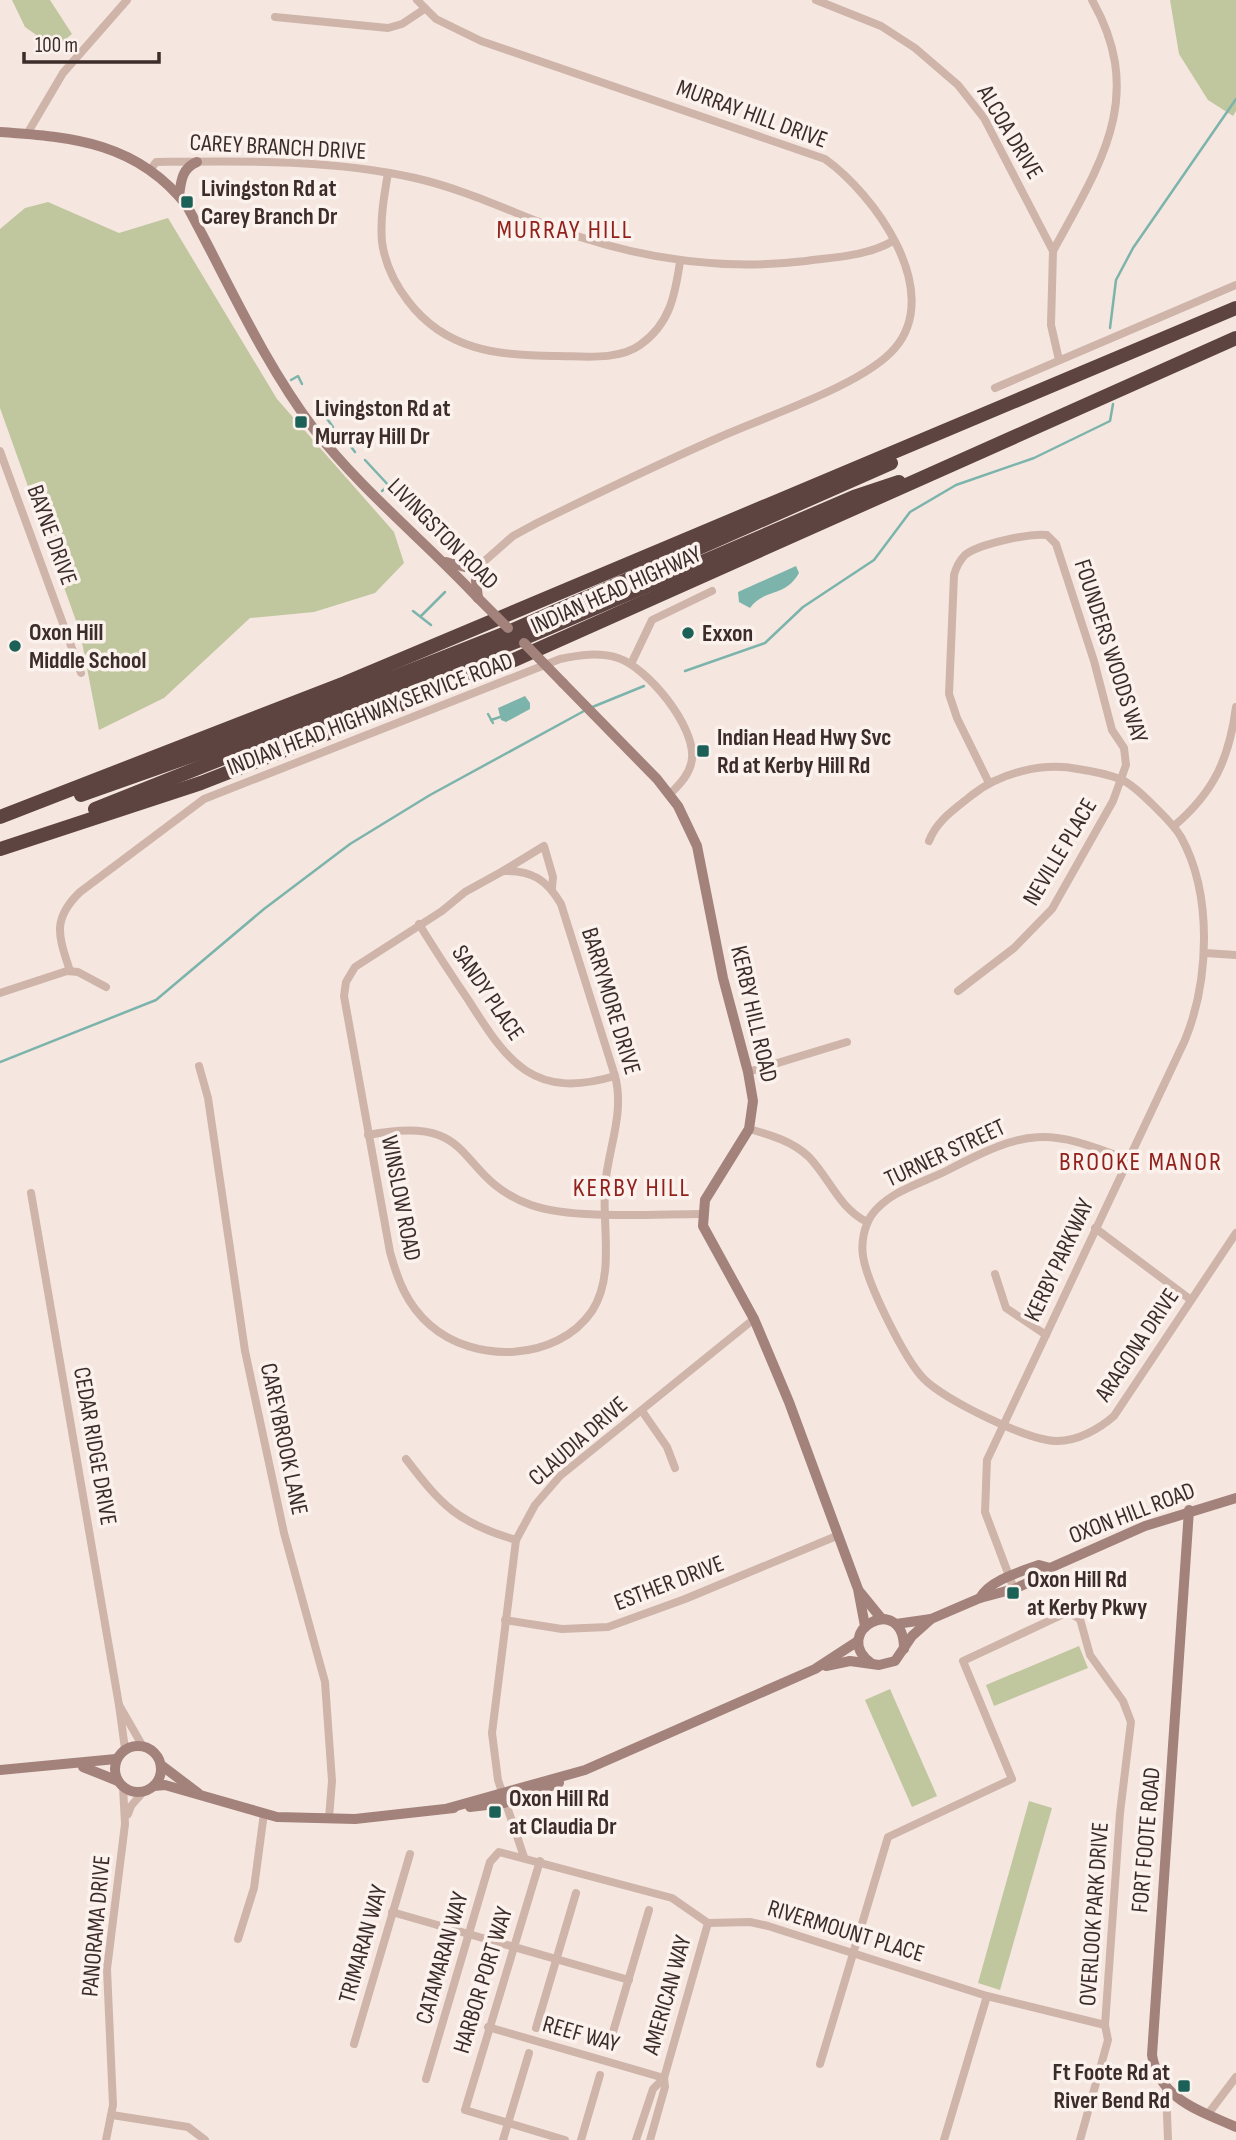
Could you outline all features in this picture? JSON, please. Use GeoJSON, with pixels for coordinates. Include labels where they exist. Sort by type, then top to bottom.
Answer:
{"type":"FeatureCollection","features":[{"type":"Feature","properties":{"kind":"highway","name":"INDIAN HEAD HIGHWAY"},"geometry":{"type":"LineString","coordinates":[[0,818],[345,683],[1236,309]]}},
{"type":"Feature","properties":{"kind":"highway","name":"INDIAN HEAD HIGHWAY"},"geometry":{"type":"LineString","coordinates":[[0,849],[59,827],[201,783],[525,655],[948,469],[1236,338]]}},
{"type":"Feature","properties":{"kind":"highway"},"geometry":{"type":"LineString","coordinates":[[0,818],[110,786],[516,635],[848,484],[1034,394]]}},
{"type":"Feature","properties":{"kind":"highway"},"geometry":{"type":"LineString","coordinates":[[59,827],[113,800],[854,497],[948,469]]}},
{"type":"Feature","properties":{"kind":"main road","name":"LIVINGSTON ROAD"},"geometry":{"type":"LineString","coordinates":[[0,132],[95,144],[152,169],[179,196],[260,346],[295,403],[340,460],[516,635]]}},
{"type":"Feature","properties":{"kind":"main road"},"geometry":{"type":"LineString","coordinates":[[179,196],[181,177],[190,165],[197,162]]}},
{"type":"Feature","properties":{"kind":"main road"},"geometry":{"type":"LineString","coordinates":[[440,559],[465,567],[480,565],[476,581],[478,598]]}},
{"type":"Feature","properties":{"kind":"main road","name":"KERBY HILL ROAD"},"geometry":{"type":"LineString","coordinates":[[516,635],[670,794],[696,846],[723,978],[753,1101],[749,1129],[709,1192],[702,1214]]}},
{"type":"Feature","properties":{"kind":"main road"},"geometry":{"type":"LineString","coordinates":[[77,1765],[106,1774],[120,1784],[149,1789],[165,1785],[264,1814],[355,1819],[449,1808],[536,1793],[573,1774],[814,1669],[858,1641],[865,1626],[858,1588],[839,1535],[754,1319],[708,1240],[702,1214]]}},
{"type":"Feature","properties":{"kind":"main road","name":"OXON HILL ROAD"},"geometry":{"type":"LineString","coordinates":[[897,1624],[930,1619],[980,1598],[1014,1589],[1043,1576],[1050,1569],[1189,1510],[1236,1498]]}},
{"type":"Feature","properties":{"kind":"main road","name":"FORT FOOTE ROAD"},"geometry":{"type":"LineString","coordinates":[[1166,2088],[1154,2068],[1151,2043],[1179,1683],[1189,1510]]}},
{"type":"Feature","properties":{"kind":"main road"},"geometry":{"type":"LineString","coordinates":[[980,1598],[984,1591],[1039,1565],[1050,1569]]}},
{"type":"Feature","properties":{"kind":"main road"},"geometry":{"type":"LineString","coordinates":[[814,1669],[850,1661],[887,1665],[900,1656],[904,1649],[904,1635],[897,1624],[881,1619],[858,1588]]}},
{"type":"Feature","properties":{"kind":"main road"},"geometry":{"type":"LineString","coordinates":[[865,1626],[881,1619]]}},
{"type":"Feature","properties":{"kind":"main road","name":"OXON HILL ROAD"},"geometry":{"type":"LineString","coordinates":[[904,1649],[930,1619]]}},
{"type":"Feature","properties":{"kind":"main road"},"geometry":{"type":"LineString","coordinates":[[858,1641],[860,1650],[872,1663]]}},
{"type":"Feature","properties":{"kind":"main road"},"geometry":{"type":"LineString","coordinates":[[0,1770],[77,1765],[116,1759],[125,1749],[142,1745],[151,1749],[161,1765],[200,1795]]}},
{"type":"Feature","properties":{"kind":"main road"},"geometry":{"type":"LineString","coordinates":[[116,1759],[120,1784]]}},
{"type":"Feature","properties":{"kind":"main road"},"geometry":{"type":"LineString","coordinates":[[149,1789],[160,1776],[161,1765]]}},
{"type":"Feature","properties":{"kind":"main road"},"geometry":{"type":"LineString","coordinates":[[1166,2088],[1181,2101],[1236,2127]]}},
{"type":"Feature","properties":{"kind":"street"},"geometry":{"type":"LineString","coordinates":[[27,134],[63,73],[127,0]]}},
{"type":"Feature","properties":{"kind":"street","name":"MURRAY HILL DRIVE"},"geometry":{"type":"LineString","coordinates":[[417,0],[423,10],[455,31],[815,154],[855,184],[893,241],[909,273],[913,302],[901,337],[881,361],[818,394],[537,523],[513,536],[480,565]]}},
{"type":"Feature","properties":{"kind":"street","name":"ALCOA DRIVE"},"geometry":{"type":"LineString","coordinates":[[816,0],[881,26],[915,48],[958,85],[992,131],[1053,251],[1051,325],[1059,360]]}},
{"type":"Feature","properties":{"kind":"street"},"geometry":{"type":"LineString","coordinates":[[1053,251],[1091,177],[1117,110],[1119,89],[1113,51],[1092,0]]}},
{"type":"Feature","properties":{"kind":"street"},"geometry":{"type":"LineString","coordinates":[[275,17],[388,29],[402,24],[423,10]]}},
{"type":"Feature","properties":{"kind":"street","name":"CAREY BRANCH DRIVE"},"geometry":{"type":"LineString","coordinates":[[152,169],[156,162],[197,162],[330,165],[388,173],[417,179],[580,237],[680,262],[743,265],[786,263],[854,255],[880,248],[893,241]]}},
{"type":"Feature","properties":{"kind":"street"},"geometry":{"type":"LineString","coordinates":[[388,173],[382,238],[396,283],[430,327],[469,347],[543,356],[599,356],[630,351],[654,333],[667,315],[674,298],[680,262]]}},
{"type":"Feature","properties":{"kind":"street"},"geometry":{"type":"LineString","coordinates":[[995,388],[1236,285]]}},
{"type":"Feature","properties":{"kind":"street","name":"BAYNE DRIVE"},"geometry":{"type":"LineString","coordinates":[[0,451],[81,673]]}},
{"type":"Feature","properties":{"kind":"street","name":"FOUNDERS WOODS WAY"},"geometry":{"type":"LineString","coordinates":[[989,783],[957,718],[948,689],[954,575],[962,558],[974,550],[1030,536],[1050,536],[1056,544],[1088,642],[1112,730],[1124,748],[1126,762],[1121,779]]}},
{"type":"Feature","properties":{"kind":"street"},"geometry":{"type":"LineString","coordinates":[[631,664],[652,620],[712,592]]}},
{"type":"Feature","properties":{"kind":"street","name":"INDIAN HEAD HIGHWAY SERVICE ROAD"},"geometry":{"type":"LineString","coordinates":[[70,971],[59,927],[66,906],[124,858],[204,799],[559,659],[601,655],[631,664],[656,685],[690,738],[691,766],[670,794]]}},
{"type":"Feature","properties":{"kind":"street"},"geometry":{"type":"LineString","coordinates":[[1174,827],[1209,790],[1234,739],[1236,707]]}},
{"type":"Feature","properties":{"kind":"street","name":"KERBY PARKWAY"},"geometry":{"type":"LineString","coordinates":[[929,841],[943,819],[989,783],[1054,767],[1121,779],[1146,798],[1174,827],[1192,866],[1205,953],[1200,999],[1191,1026],[1003,1424],[985,1470],[984,1503],[987,1520],[1014,1589]]}},
{"type":"Feature","properties":{"kind":"street","name":"NEVILLE PLACE"},"geometry":{"type":"LineString","coordinates":[[958,991],[1014,948],[1052,909],[1083,857],[1121,779]]}},
{"type":"Feature","properties":{"kind":"street","name":"WINSLOW ROAD"},"geometry":{"type":"LineString","coordinates":[[544,846],[466,892],[355,967],[346,982],[345,1003],[390,1252],[402,1289],[432,1327],[477,1349],[510,1352],[543,1346],[564,1336],[586,1318],[600,1296],[604,1280],[605,1213]]}},
{"type":"Feature","properties":{"kind":"street","name":"BARRYMORE DRIVE"},"geometry":{"type":"LineString","coordinates":[[544,846],[553,877],[552,888],[567,923],[615,1076],[618,1103],[606,1175],[605,1213]]}},
{"type":"Feature","properties":{"kind":"street"},"geometry":{"type":"LineString","coordinates":[[503,871],[532,874],[552,888]]}},
{"type":"Feature","properties":{"kind":"street","name":"SANDY PLACE"},"geometry":{"type":"LineString","coordinates":[[419,924],[494,1041],[515,1065],[546,1080],[573,1084],[615,1076]]}},
{"type":"Feature","properties":{"kind":"street"},"geometry":{"type":"LineString","coordinates":[[1205,953],[1236,955]]}},
{"type":"Feature","properties":{"kind":"street"},"geometry":{"type":"LineString","coordinates":[[0,993],[70,971],[78,972],[106,987]]}},
{"type":"Feature","properties":{"kind":"street"},"geometry":{"type":"LineString","coordinates":[[748,1072],[847,1042]]}},
{"type":"Feature","properties":{"kind":"street","name":"CAREYBROOK LANE"},"geometry":{"type":"LineString","coordinates":[[200,1066],[208,1098],[245,1351],[284,1532],[325,1682],[332,1781],[329,1818]]}},
{"type":"Feature","properties":{"kind":"street"},"geometry":{"type":"LineString","coordinates":[[368,1135],[408,1129],[450,1138],[484,1174],[527,1203],[552,1210],[702,1214]]}},
{"type":"Feature","properties":{"kind":"street"},"geometry":{"type":"LineString","coordinates":[[749,1129],[776,1137],[800,1149],[816,1165],[839,1199],[857,1217],[867,1222]]}},
{"type":"Feature","properties":{"kind":"street","name":"TURNER STREET"},"geometry":{"type":"LineString","coordinates":[[867,1222],[875,1211],[897,1195],[979,1155],[1026,1138],[1044,1135],[1072,1140],[1128,1160]]}},
{"type":"Feature","properties":{"kind":"street","name":"CEDAR RIDGE DRIVE"},"geometry":{"type":"LineString","coordinates":[[31,1193],[125,1749]]}},
{"type":"Feature","properties":{"kind":"street","name":"ARAGONA DRIVE"},"geometry":{"type":"LineString","coordinates":[[867,1222],[862,1248],[864,1263],[911,1361],[937,1391],[1003,1424],[1055,1441],[1076,1438],[1100,1427],[1123,1404],[1236,1233]]}},
{"type":"Feature","properties":{"kind":"street"},"geometry":{"type":"LineString","coordinates":[[1095,1228],[1191,1300]]}},
{"type":"Feature","properties":{"kind":"street"},"geometry":{"type":"LineString","coordinates":[[995,1274],[1006,1308],[1046,1335]]}},
{"type":"Feature","properties":{"kind":"street","name":"CLAUDIA DRIVE"},"geometry":{"type":"LineString","coordinates":[[524,1857],[503,1798],[491,1743],[516,1540],[535,1505],[551,1485],[754,1319]]}},
{"type":"Feature","properties":{"kind":"street"},"geometry":{"type":"LineString","coordinates":[[642,1411],[667,1447],[675,1468]]}},
{"type":"Feature","properties":{"kind":"street"},"geometry":{"type":"LineString","coordinates":[[406,1459],[435,1497],[451,1511],[490,1532],[516,1540]]}},
{"type":"Feature","properties":{"kind":"street","name":"ESTHER DRIVE"},"geometry":{"type":"LineString","coordinates":[[505,1620],[562,1629],[608,1627],[665,1607],[839,1535]]}},
{"type":"Feature","properties":{"kind":"street","name":"OVERLOOK PARK DRIVE"},"geometry":{"type":"LineString","coordinates":[[852,1954],[888,1837],[1012,1779],[963,1661],[1068,1612],[1080,1619],[1090,1655],[1128,1712],[1130,1733],[1120,1813],[1105,2025],[1108,2040],[1080,2140]]}},
{"type":"Feature","properties":{"kind":"street","name":"CEDAR RIDGE DRIVE"},"geometry":{"type":"LineString","coordinates":[[119,1705],[142,1745]]}},
{"type":"Feature","properties":{"kind":"street","name":"PANORAMA DRIVE"},"geometry":{"type":"LineString","coordinates":[[120,1784],[125,1824]]}},
{"type":"Feature","properties":{"kind":"street","name":"PANORAMA DRIVE"},"geometry":{"type":"LineString","coordinates":[[106,2140],[113,2115],[107,1969],[125,1824],[131,1806],[149,1789]]}},
{"type":"Feature","properties":{"kind":"street"},"geometry":{"type":"LineString","coordinates":[[238,1939],[254,1888],[264,1814]]}},
{"type":"Feature","properties":{"kind":"street","name":"CATAMARAN WAY"},"geometry":{"type":"LineString","coordinates":[[426,2079],[490,1862],[499,1852],[524,1857]]}},
{"type":"Feature","properties":{"kind":"street","name":"TRIMARAN WAY"},"geometry":{"type":"LineString","coordinates":[[354,2044],[410,1854]]}},
{"type":"Feature","properties":{"kind":"street"},"geometry":{"type":"LineString","coordinates":[[524,1857],[672,1898],[708,1923]]}},
{"type":"Feature","properties":{"kind":"street","name":"HARBOR PORT WAY"},"geometry":{"type":"LineString","coordinates":[[508,2123],[466,2110],[488,2027],[540,1861]]}},
{"type":"Feature","properties":{"kind":"street"},"geometry":{"type":"LineString","coordinates":[[537,2028],[576,1893]]}},
{"type":"Feature","properties":{"kind":"street"},"geometry":{"type":"LineString","coordinates":[[608,2049],[649,1910]]}},
{"type":"Feature","properties":{"kind":"street"},"geometry":{"type":"LineString","coordinates":[[393,1913],[629,1980]]}},
{"type":"Feature","properties":{"kind":"street","name":"RIVERMOUNT PLACE"},"geometry":{"type":"LineString","coordinates":[[708,1923],[759,1924],[987,1996],[1105,2025]]}},
{"type":"Feature","properties":{"kind":"street","name":"AMERICAN WAY"},"geometry":{"type":"LineString","coordinates":[[650,2140],[665,2087],[664,2078],[708,1923]]}},
{"type":"Feature","properties":{"kind":"street"},"geometry":{"type":"LineString","coordinates":[[820,2063],[852,1954]]}},
{"type":"Feature","properties":{"kind":"street"},"geometry":{"type":"LineString","coordinates":[[944,2140],[987,1996]]}},
{"type":"Feature","properties":{"kind":"street","name":"REEF WAY"},"geometry":{"type":"LineString","coordinates":[[488,2027],[664,2078]]}},
{"type":"Feature","properties":{"kind":"street"},"geometry":{"type":"LineString","coordinates":[[503,2140],[529,2053]]}},
{"type":"Feature","properties":{"kind":"street"},"geometry":{"type":"LineString","coordinates":[[581,2140],[600,2075]]}},
{"type":"Feature","properties":{"kind":"street"},"geometry":{"type":"LineString","coordinates":[[1208,2114],[1236,2077]]}},
{"type":"Feature","properties":{"kind":"street","name":"AMERICAN WAY"},"geometry":{"type":"LineString","coordinates":[[636,2140],[653,2088],[664,2078]]}},
{"type":"Feature","properties":{"kind":"street"},"geometry":{"type":"LineString","coordinates":[[1166,2088],[1168,2140]]}},
{"type":"Feature","properties":{"kind":"street"},"geometry":{"type":"LineString","coordinates":[[113,2115],[188,2127],[205,2140]]}},
{"type":"Feature","properties":{"kind":"street"},"geometry":{"type":"LineString","coordinates":[[508,2123],[565,2140]]}},
{"type":"Feature","properties":{"kind":"green space"},"geometry":{"type":"Polygon","coordinates":[[[12,0],[50,0],[72,34],[55,48],[25,27],[12,0]]]}},
{"type":"Feature","properties":{"kind":"green space"},"geometry":{"type":"Polygon","coordinates":[[[1170,0],[1236,0],[1236,111],[1233,116],[1208,100],[1179,54],[1170,0]]]}},
{"type":"Feature","properties":{"kind":"green space"},"geometry":{"type":"Polygon","coordinates":[[[48,202],[119,233],[168,218],[277,399],[394,532],[404,563],[375,593],[314,612],[250,618],[164,698],[99,730],[80,632],[0,408],[0,229],[25,208],[48,202]]]}},
{"type":"Feature","properties":{"kind":"green space"},"geometry":{"type":"Polygon","coordinates":[[[1079,1646],[1088,1668],[994,1706],[986,1685],[1079,1646]]]}},
{"type":"Feature","properties":{"kind":"green space"},"geometry":{"type":"Polygon","coordinates":[[[890,1689],[937,1796],[912,1807],[865,1700],[890,1689]]]}},
{"type":"Feature","properties":{"kind":"green space"},"geometry":{"type":"Polygon","coordinates":[[[1029,1801],[1052,1808],[1000,1990],[978,1983],[1029,1801]]]}},
{"type":"Feature","properties":{"kind":"water"},"geometry":{"type":"Polygon","coordinates":[[[796,566],[799,573],[781,590],[762,598],[750,608],[739,602],[738,592],[796,566]]]}},
{"type":"Feature","properties":{"kind":"water"},"geometry":{"type":"Polygon","coordinates":[[[525,696],[530,703],[530,709],[506,722],[501,720],[498,708],[525,696]]]}},
{"type":"Feature","properties":{"kind":"waterway"},"geometry":{"type":"LineString","coordinates":[[1110,328],[1116,280],[1133,248],[1236,99]]}},
{"type":"Feature","properties":{"kind":"waterway"},"geometry":{"type":"LineString","coordinates":[[291,380],[298,376],[302,384]]}},
{"type":"Feature","properties":{"kind":"waterway"},"geometry":{"type":"LineString","coordinates":[[685,671],[765,643],[803,607],[874,560],[910,512],[956,485],[1034,458],[1110,421],[1113,404]]}},
{"type":"Feature","properties":{"kind":"waterway"},"geometry":{"type":"LineString","coordinates":[[320,409],[333,427]]}},
{"type":"Feature","properties":{"kind":"waterway"},"geometry":{"type":"LineString","coordinates":[[345,439],[355,452]]}},
{"type":"Feature","properties":{"kind":"waterway"},"geometry":{"type":"LineString","coordinates":[[365,460],[391,488]]}},
{"type":"Feature","properties":{"kind":"waterway"},"geometry":{"type":"LineString","coordinates":[[382,491],[389,485]]}},
{"type":"Feature","properties":{"kind":"waterway"},"geometry":{"type":"LineString","coordinates":[[400,497],[407,502]]}},
{"type":"Feature","properties":{"kind":"waterway"},"geometry":{"type":"LineString","coordinates":[[419,514],[436,530]]}},
{"type":"Feature","properties":{"kind":"waterway"},"geometry":{"type":"LineString","coordinates":[[461,549],[462,553]]}},
{"type":"Feature","properties":{"kind":"waterway"},"geometry":{"type":"LineString","coordinates":[[421,616],[445,592]]}},
{"type":"Feature","properties":{"kind":"waterway"},"geometry":{"type":"LineString","coordinates":[[413,611],[431,625]]}},
{"type":"Feature","properties":{"kind":"waterway"},"geometry":{"type":"LineString","coordinates":[[590,708],[644,686]]}},
{"type":"Feature","properties":{"kind":"waterway"},"geometry":{"type":"LineString","coordinates":[[0,1062],[156,1000],[264,909],[350,844],[430,795],[584,711]]}},
{"type":"Feature","properties":{"kind":"waterway"},"geometry":{"type":"LineString","coordinates":[[488,714],[493,723]]}},
{"type":"Feature","properties":{"kind":"waterway"},"geometry":{"type":"LineString","coordinates":[[491,720],[500,717]]}},
{"type":"Feature","properties":{"kind":"place","name":"Livingston Rd at Carey Branch Dr"},"geometry":{"type":"Point","coordinates":[187,202]}},
{"type":"Feature","properties":{"kind":"place","name":"Livingston Rd at Murray Hill Dr"},"geometry":{"type":"Point","coordinates":[301,422]}},
{"type":"Feature","properties":{"kind":"place","name":"Exxon"},"geometry":{"type":"Point","coordinates":[688,633]}},
{"type":"Feature","properties":{"kind":"place","name":"Oxon Hill Middle School"},"geometry":{"type":"Point","coordinates":[15,646]}},
{"type":"Feature","properties":{"kind":"place","name":"Indian Head Hwy Svc Rd at Kerby Hill Rd"},"geometry":{"type":"Point","coordinates":[703,751]}},
{"type":"Feature","properties":{"kind":"place","name":"Oxon Hill Rd at Kerby Pkwy"},"geometry":{"type":"Point","coordinates":[1013,1593]}},
{"type":"Feature","properties":{"kind":"place","name":"Oxon Hill Rd at Claudia Dr"},"geometry":{"type":"Point","coordinates":[495,1812]}},
{"type":"Feature","properties":{"kind":"place","name":"Ft Foote Rd at River Bend Rd"},"geometry":{"type":"Point","coordinates":[1184,2086]}},
{"type":"Feature","properties":{"kind":"district","name":"MURRAY HILL"},"geometry":{"type":"Point","coordinates":[565,230]}},
{"type":"Feature","properties":{"kind":"district","name":"BROOKE MANOR"},"geometry":{"type":"Point","coordinates":[1141,1162]}},
{"type":"Feature","properties":{"kind":"district","name":"KERBY HILL"},"geometry":{"type":"Point","coordinates":[632,1188]}}]}
